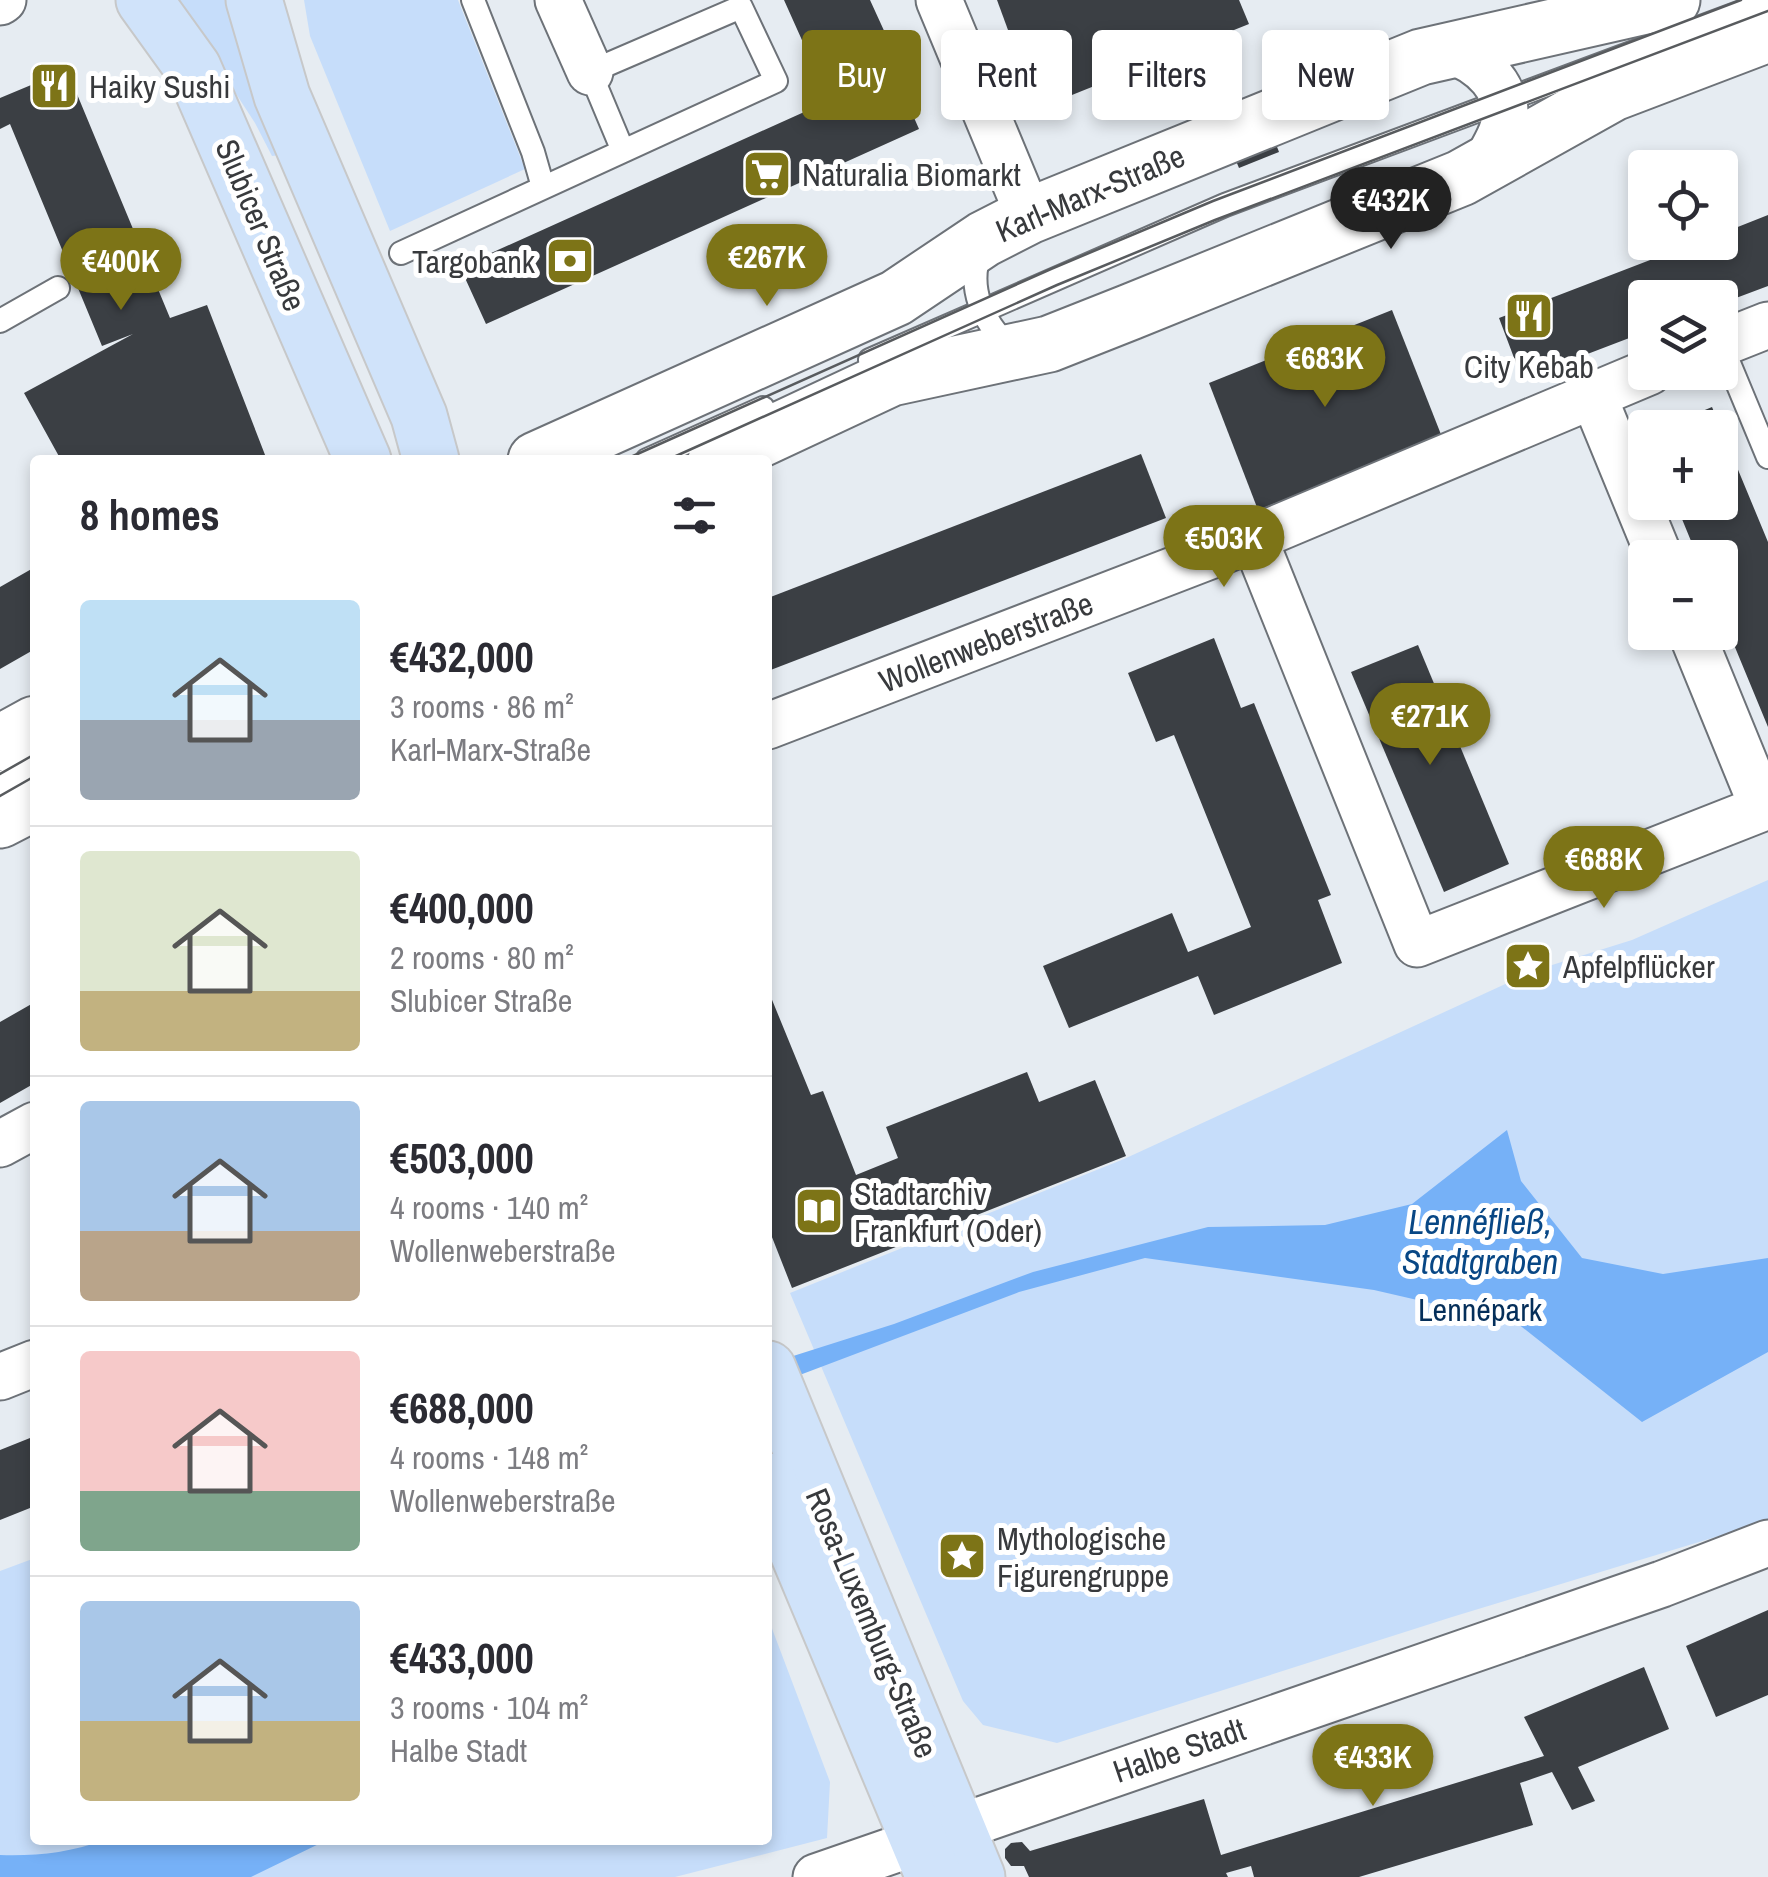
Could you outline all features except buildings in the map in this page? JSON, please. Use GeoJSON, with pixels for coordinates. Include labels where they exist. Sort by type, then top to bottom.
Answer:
{"type":"FeatureCollection","features":[{"type":"Feature","properties":{"kind":"main road","name":"Slubicer Straße"},"geometry":{"type":"LineString","coordinates":[[144,0],[194,68],[360,455]]}},
{"type":"Feature","properties":{"kind":"main road"},"geometry":{"type":"LineString","coordinates":[[254,0],[282,96],[420,416],[430,455]]}},
{"type":"Feature","properties":{"kind":"main road","name":"Rosa-Luxemburg-Straße"},"geometry":{"type":"LineString","coordinates":[[772,1395],[782,1461],[936,1848],[977,1877]]}},
{"type":"Feature","properties":{"kind":"street"},"geometry":{"type":"LineString","coordinates":[[558,0],[590,72]]}},
{"type":"Feature","properties":{"kind":"street"},"geometry":{"type":"LineString","coordinates":[[940,0],[1006,227]]}},
{"type":"Feature","properties":{"kind":"street","name":"Karl-Marx-Straße"},"geometry":{"type":"LineString","coordinates":[[547,455],[896,298],[1006,227],[1421,56],[1673,0]]}},
{"type":"Feature","properties":{"kind":"street"},"geometry":{"type":"LineString","coordinates":[[727,455],[997,330],[1050,344],[1460,178],[1612,93],[1768,34]]}},
{"type":"Feature","properties":{"kind":"street"},"geometry":{"type":"LineString","coordinates":[[1449,50],[1470,57],[1490,72],[1503,100],[1503,129],[1486,163]]}},
{"type":"Feature","properties":{"kind":"street"},"geometry":{"type":"LineString","coordinates":[[1738,337],[1768,325]]}},
{"type":"Feature","properties":{"kind":"street","name":"Wollenweberstraße"},"geometry":{"type":"LineString","coordinates":[[772,724],[1254,538],[1628,381]]}},
{"type":"Feature","properties":{"kind":"street"},"geometry":{"type":"LineString","coordinates":[[1593,395],[1653,540]]}},
{"type":"Feature","properties":{"kind":"street"},"geometry":{"type":"LineString","coordinates":[[1254,538],[1417,944],[1763,808],[1698,650]]}},
{"type":"Feature","properties":{"kind":"street"},"geometry":{"type":"LineString","coordinates":[[0,742],[30,727]]}},
{"type":"Feature","properties":{"kind":"street"},"geometry":{"type":"LineString","coordinates":[[0,820],[30,805]]}},
{"type":"Feature","properties":{"kind":"street"},"geometry":{"type":"LineString","coordinates":[[0,1144],[30,1128]]}},
{"type":"Feature","properties":{"kind":"street"},"geometry":{"type":"LineString","coordinates":[[0,1377],[30,1365]]}},
{"type":"Feature","properties":{"kind":"street","name":"Halbe Stadt"},"geometry":{"type":"LineString","coordinates":[[816,1877],[936,1848],[1768,1543]]}},
{"type":"Feature","properties":{"kind":"lane"},"geometry":{"type":"LineString","coordinates":[[473,0],[543,187]]}},
{"type":"Feature","properties":{"kind":"lane"},"geometry":{"type":"LineString","coordinates":[[1552,82],[1673,0]]}},
{"type":"Feature","properties":{"kind":"lane"},"geometry":{"type":"LineString","coordinates":[[841,373],[997,330],[1226,205],[1768,2]]}},
{"type":"Feature","properties":{"kind":"lane"},"geometry":{"type":"LineString","coordinates":[[400,253],[543,187],[623,151],[776,81],[741,7],[590,72],[623,151]]}},
{"type":"Feature","properties":{"kind":"lane"},"geometry":{"type":"LineString","coordinates":[[1552,82],[1692,60]]}},
{"type":"Feature","properties":{"kind":"lane"},"geometry":{"type":"LineString","coordinates":[[997,330],[974,271],[1006,227]]}},
{"type":"Feature","properties":{"kind":"lane"},"geometry":{"type":"LineString","coordinates":[[0,321],[58,288]]}},
{"type":"Feature","properties":{"kind":"lane"},"geometry":{"type":"LineString","coordinates":[[1738,387],[1768,458]]}},
{"type":"Feature","properties":{"kind":"lane"},"geometry":{"type":"LineString","coordinates":[[659,455],[788,397]]}},
{"type":"Feature","properties":{"kind":"lane"},"geometry":{"type":"LineString","coordinates":[[0,784],[30,767]]}},
{"type":"Feature","properties":{"kind":"green space"},"geometry":{"type":"Polygon","coordinates":[[[175,0],[239,0],[281,155],[272,156],[175,0]]]}},
{"type":"Feature","properties":{"kind":"green space"},"geometry":{"type":"Polygon","coordinates":[[[304,0],[458,0],[525,169],[390,231],[310,36],[304,0]]]}},
{"type":"Feature","properties":{"kind":"green space","name":"Lennépark"},"geometry":{"type":"Polygon","coordinates":[[[1768,880],[1768,1521],[1057,1743],[983,1725],[963,1701],[790,1293],[1124,1159],[1536,970],[1632,940],[1768,880]]]}},
{"type":"Feature","properties":{"kind":"green space"},"geometry":{"type":"Polygon","coordinates":[[[30,1560],[30,1845],[772,1845],[772,1629],[830,1782],[827,1838],[675,1877],[0,1877],[0,1571],[30,1560]]]}},
{"type":"Feature","properties":{"kind":"water","name":"Lennéfließ, Stadtgraben"},"geometry":{"type":"Polygon","coordinates":[[[1507,1130],[1521,1181],[1582,1258],[1663,1274],[1768,1258],[1768,1352],[1642,1422],[1517,1323],[1374,1290],[1145,1258],[1019,1292],[772,1385],[772,1363],[894,1324],[1033,1272],[1208,1227],[1325,1225],[1412,1204],[1507,1130]]]}},
{"type":"Feature","properties":{"kind":"water"},"geometry":{"type":"Polygon","coordinates":[[[317,1845],[251,1877],[0,1877],[0,1855],[78,1848],[317,1845]]]}},
{"type":"Feature","properties":{"kind":"tram line"},"geometry":{"type":"LineString","coordinates":[[635,455],[1213,201],[1741,0]]}},
{"type":"Feature","properties":{"kind":"tram line"},"geometry":{"type":"LineString","coordinates":[[678,455],[1057,285],[1215,220],[1768,11]]}},
{"type":"Feature","properties":{"kind":"tram line"},"geometry":{"type":"LineString","coordinates":[[0,774],[30,757]]}},
{"type":"Feature","properties":{"kind":"tram line"},"geometry":{"type":"LineString","coordinates":[[0,796],[30,779]]}},
{"type":"Feature","properties":{"kind":"place","name":"Haiky Sushi"},"geometry":{"type":"Point","coordinates":[54,86]}},
{"type":"Feature","properties":{"kind":"place","name":"Naturalia Biomarkt"},"geometry":{"type":"Point","coordinates":[767,174]}},
{"type":"Feature","properties":{"kind":"place","name":"Targobank"},"geometry":{"type":"Point","coordinates":[570,261]}},
{"type":"Feature","properties":{"kind":"place","name":"City Kebab"},"geometry":{"type":"Point","coordinates":[1529,316]}},
{"type":"Feature","properties":{"kind":"place","name":"Apfelpflücker"},"geometry":{"type":"Point","coordinates":[1528,966]}},
{"type":"Feature","properties":{"kind":"place","name":"Stadtarchiv Frankfurt (Oder)"},"geometry":{"type":"Point","coordinates":[819,1211]}},
{"type":"Feature","properties":{"kind":"place","name":"Mythologische Figurengruppe"},"geometry":{"type":"Point","coordinates":[962,1556]}}]}
